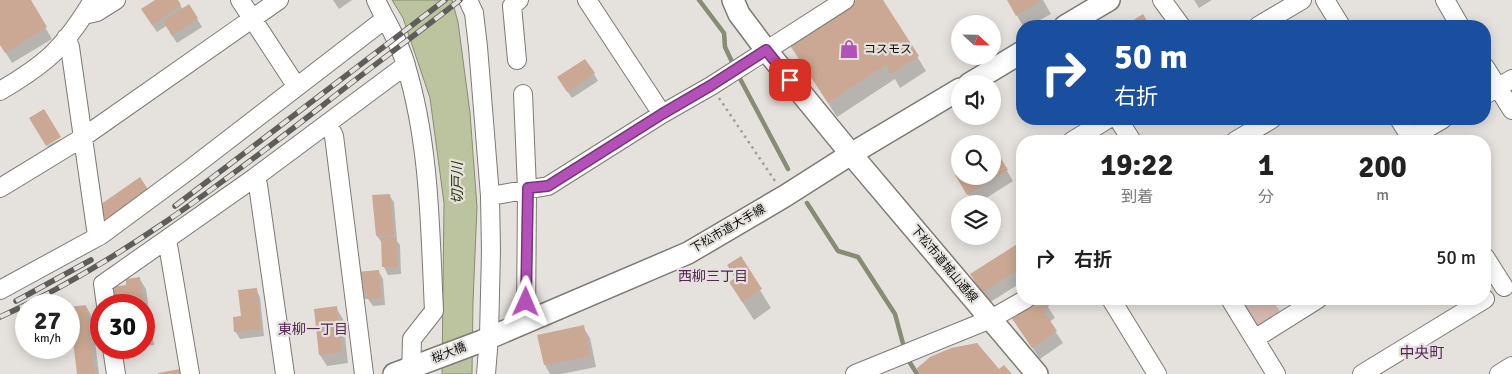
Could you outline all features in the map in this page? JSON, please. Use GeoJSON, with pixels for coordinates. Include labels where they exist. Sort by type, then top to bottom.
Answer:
{"type":"FeatureCollection","features":[{"type":"Feature","properties":{"kind":"street"},"geometry":{"type":"LineString","coordinates":[[0,91],[26,75],[49,57],[88,8],[97,12],[116,0]]}},
{"type":"Feature","properties":{"kind":"street"},"geometry":{"type":"LineString","coordinates":[[240,0],[297,86]]}},
{"type":"Feature","properties":{"kind":"street"},"geometry":{"type":"LineString","coordinates":[[0,188],[82,138],[279,0]]}},
{"type":"Feature","properties":{"kind":"street"},"geometry":{"type":"LineString","coordinates":[[376,0],[406,65],[419,120],[428,182],[434,311],[412,339],[408,371]]}},
{"type":"Feature","properties":{"kind":"street"},"geometry":{"type":"LineString","coordinates":[[468,0],[474,13],[478,47],[490,196],[491,251],[485,339],[486,374]]}},
{"type":"Feature","properties":{"kind":"street"},"geometry":{"type":"LineString","coordinates":[[517,60],[512,6],[520,0]]}},
{"type":"Feature","properties":{"kind":"street"},"geometry":{"type":"LineString","coordinates":[[587,0],[662,114]]}},
{"type":"Feature","properties":{"kind":"street","name":"下松市道城山通線"},"geometry":{"type":"LineString","coordinates":[[732,0],[739,14],[766,50],[851,154],[1037,374]]}},
{"type":"Feature","properties":{"kind":"street"},"geometry":{"type":"LineString","coordinates":[[490,196],[548,186],[845,0]]}},
{"type":"Feature","properties":{"kind":"street"},"geometry":{"type":"LineString","coordinates":[[1075,20],[1109,0]]}},
{"type":"Feature","properties":{"kind":"street"},"geometry":{"type":"LineString","coordinates":[[1162,0],[1177,20]]}},
{"type":"Feature","properties":{"kind":"street"},"geometry":{"type":"LineString","coordinates":[[1268,20],[1302,0]]}},
{"type":"Feature","properties":{"kind":"street"},"geometry":{"type":"LineString","coordinates":[[1325,0],[1337,20]]}},
{"type":"Feature","properties":{"kind":"street"},"geometry":{"type":"LineString","coordinates":[[1444,0],[1456,20]]}},
{"type":"Feature","properties":{"kind":"street"},"geometry":{"type":"LineString","coordinates":[[0,290],[101,236],[385,18]]}},
{"type":"Feature","properties":{"kind":"street"},"geometry":{"type":"LineString","coordinates":[[66,38],[70,46],[96,229],[101,236]]}},
{"type":"Feature","properties":{"kind":"street"},"geometry":{"type":"LineString","coordinates":[[984,75],[1016,56]]}},
{"type":"Feature","properties":{"kind":"street"},"geometry":{"type":"LineString","coordinates":[[105,294],[104,284],[254,178],[406,65]]}},
{"type":"Feature","properties":{"kind":"street"},"geometry":{"type":"LineString","coordinates":[[1491,76],[1512,110]]}},
{"type":"Feature","properties":{"kind":"street"},"geometry":{"type":"LineString","coordinates":[[522,94],[528,188],[526,321]]}},
{"type":"Feature","properties":{"kind":"street","name":"下松市道大手線"},"geometry":{"type":"LineString","coordinates":[[485,339],[688,253],[951,94]]}},
{"type":"Feature","properties":{"kind":"street"},"geometry":{"type":"LineString","coordinates":[[328,124],[334,136],[364,374]]}},
{"type":"Feature","properties":{"kind":"street"},"geometry":{"type":"LineString","coordinates":[[1082,135],[1098,125]]}},
{"type":"Feature","properties":{"kind":"street"},"geometry":{"type":"LineString","coordinates":[[1245,135],[1262,125]]}},
{"type":"Feature","properties":{"kind":"street"},"geometry":{"type":"LineString","coordinates":[[1418,135],[1434,125]]}},
{"type":"Feature","properties":{"kind":"street"},"geometry":{"type":"LineString","coordinates":[[254,178],[258,185],[284,374]]}},
{"type":"Feature","properties":{"kind":"street"},"geometry":{"type":"LineString","coordinates":[[167,239],[190,374]]}},
{"type":"Feature","properties":{"kind":"street"},"geometry":{"type":"LineString","coordinates":[[1491,264],[1508,284],[1491,295]]}},
{"type":"Feature","properties":{"kind":"street"},"geometry":{"type":"LineString","coordinates":[[862,373],[991,319],[1016,305]]}},
{"type":"Feature","properties":{"kind":"street"},"geometry":{"type":"LineString","coordinates":[[1115,305],[1157,374]]}},
{"type":"Feature","properties":{"kind":"street"},"geometry":{"type":"LineString","coordinates":[[1234,305],[1256,338],[1276,374]]}},
{"type":"Feature","properties":{"kind":"street"},"geometry":{"type":"LineString","coordinates":[[1256,338],[1308,305]]}},
{"type":"Feature","properties":{"kind":"street"},"geometry":{"type":"LineString","coordinates":[[1362,374],[1475,305]]}},
{"type":"Feature","properties":{"kind":"street","name":"桜大橋"},"geometry":{"type":"LineString","coordinates":[[408,371],[485,339]]}},
{"type":"Feature","properties":{"kind":"street"},"geometry":{"type":"LineString","coordinates":[[114,359],[116,374]]}},
{"type":"Feature","properties":{"kind":"street"},"geometry":{"type":"LineString","coordinates":[[1499,374],[1512,366]]}},
{"type":"Feature","properties":{"kind":"path"},"geometry":{"type":"LineString","coordinates":[[710,86],[785,196]]}},
{"type":"Feature","properties":{"kind":"shaded area"},"geometry":{"type":"Polygon","coordinates":[[[1241,305],[1276,305],[1282,315],[1257,330],[1241,305]]]}},
{"type":"Feature","properties":{"kind":"water","name":"切戸川"},"geometry":{"type":"Polygon","coordinates":[[[392,0],[452,0],[458,22],[470,113],[477,207],[472,374],[442,374],[444,203],[430,98],[403,18],[392,0]]]}},
{"type":"Feature","properties":{"kind":"building"},"geometry":{"type":"Polygon","coordinates":[[[0,0],[31,0],[47,27],[5,53],[0,45],[0,0]]]}},
{"type":"Feature","properties":{"kind":"building"},"geometry":{"type":"Polygon","coordinates":[[[155,0],[178,0],[181,5],[152,25],[141,9],[155,0]]]}},
{"type":"Feature","properties":{"kind":"building"},"geometry":{"type":"Polygon","coordinates":[[[856,0],[883,0],[919,56],[891,74],[886,65],[828,103],[789,44],[856,0]]]}},
{"type":"Feature","properties":{"kind":"building"},"geometry":{"type":"Polygon","coordinates":[[[1007,0],[1042,0],[1016,16],[1007,0]]]}},
{"type":"Feature","properties":{"kind":"building"},"geometry":{"type":"Polygon","coordinates":[[[189,4],[198,18],[172,36],[163,21],[189,4]]]}},
{"type":"Feature","properties":{"kind":"building"},"geometry":{"type":"Polygon","coordinates":[[[1143,14],[1146,20],[1134,20],[1143,14]]]}},
{"type":"Feature","properties":{"kind":"building"},"geometry":{"type":"Polygon","coordinates":[[[585,59],[595,73],[567,92],[557,77],[585,59]]]}},
{"type":"Feature","properties":{"kind":"building"},"geometry":{"type":"Polygon","coordinates":[[[44,109],[61,137],[46,146],[29,118],[44,109]]]}},
{"type":"Feature","properties":{"kind":"building"},"geometry":{"type":"Polygon","coordinates":[[[1001,158],[1008,170],[1001,174],[1001,158]]]}},
{"type":"Feature","properties":{"kind":"building"},"geometry":{"type":"Polygon","coordinates":[[[140,177],[149,191],[106,220],[97,207],[140,177]]]}},
{"type":"Feature","properties":{"kind":"building"},"geometry":{"type":"Polygon","coordinates":[[[961,185],[983,185],[967,195],[961,185]]]}},
{"type":"Feature","properties":{"kind":"building"},"geometry":{"type":"Polygon","coordinates":[[[390,194],[394,235],[376,236],[372,195],[390,194]]]}},
{"type":"Feature","properties":{"kind":"building"},"geometry":{"type":"Polygon","coordinates":[[[381,237],[396,237],[398,267],[382,267],[381,237]]]}},
{"type":"Feature","properties":{"kind":"building"},"geometry":{"type":"Polygon","coordinates":[[[1016,245],[1016,271],[982,293],[970,274],[1016,245]]]}},
{"type":"Feature","properties":{"kind":"building"},"geometry":{"type":"Polygon","coordinates":[[[741,256],[762,289],[742,302],[729,282],[735,278],[727,265],[741,256]]]}},
{"type":"Feature","properties":{"kind":"building"},"geometry":{"type":"Polygon","coordinates":[[[379,270],[381,298],[367,299],[367,291],[357,292],[356,272],[379,270]]]}},
{"type":"Feature","properties":{"kind":"building"},"geometry":{"type":"Polygon","coordinates":[[[140,277],[142,294],[112,294],[111,287],[126,285],[126,279],[140,277]]]}},
{"type":"Feature","properties":{"kind":"building"},"geometry":{"type":"Polygon","coordinates":[[[257,288],[261,329],[234,332],[233,317],[241,316],[238,290],[257,288]]]}},
{"type":"Feature","properties":{"kind":"building"},"geometry":{"type":"Polygon","coordinates":[[[86,305],[90,336],[90,359],[93,359],[95,374],[77,374],[75,359],[80,359],[80,306],[86,305]]]}},
{"type":"Feature","properties":{"kind":"building"},"geometry":{"type":"Polygon","coordinates":[[[1028,305],[1048,305],[1043,310],[1057,331],[1032,348],[1011,317],[1028,305]]]}},
{"type":"Feature","properties":{"kind":"building"},"geometry":{"type":"Polygon","coordinates":[[[337,306],[342,352],[319,355],[314,309],[337,306]]]}},
{"type":"Feature","properties":{"kind":"building"},"geometry":{"type":"Polygon","coordinates":[[[584,325],[590,356],[544,365],[537,335],[584,325]]]}},
{"type":"Feature","properties":{"kind":"building"},"geometry":{"type":"Polygon","coordinates":[[[977,343],[999,369],[1004,365],[1012,374],[920,374],[916,369],[930,357],[951,348],[977,343]]]}},
{"type":"Feature","properties":{"kind":"building"},"geometry":{"type":"Polygon","coordinates":[[[180,369],[180,374],[158,374],[158,373],[180,369]]]}},
{"type":"Feature","properties":{"kind":"waterway"},"geometry":{"type":"LineString","coordinates":[[699,0],[724,33],[725,47],[734,66]]}},
{"type":"Feature","properties":{"kind":"waterway"},"geometry":{"type":"LineString","coordinates":[[737,73],[788,169]]}},
{"type":"Feature","properties":{"kind":"waterway"},"geometry":{"type":"LineString","coordinates":[[807,203],[838,251],[858,257],[895,314],[905,351]]}},
{"type":"Feature","properties":{"kind":"waterway"},"geometry":{"type":"LineString","coordinates":[[907,358],[917,374]]}},
{"type":"Feature","properties":{"kind":"railway"},"geometry":{"type":"LineString","coordinates":[[175,206],[445,0]]}},
{"type":"Feature","properties":{"kind":"railway"},"geometry":{"type":"LineString","coordinates":[[0,317],[85,273],[167,221],[246,164],[460,0]]}},
{"type":"Feature","properties":{"kind":"railway"},"geometry":{"type":"LineString","coordinates":[[29,294],[91,260]]}},
{"type":"Feature","properties":{"kind":"place","name":"コスモス"},"geometry":{"type":"Point","coordinates":[849,49]}},
{"type":"Feature","properties":{"kind":"district","name":"西柳三丁目"},"geometry":{"type":"Point","coordinates":[713,276]}},
{"type":"Feature","properties":{"kind":"district","name":"東柳一丁目"},"geometry":{"type":"Point","coordinates":[313,329]}},
{"type":"Feature","properties":{"kind":"district","name":"中央町"},"geometry":{"type":"Point","coordinates":[1422,353]}},
{"type":"Feature","properties":{"kind":"route"},"geometry":{"type":"LineString","coordinates":[[526,302],[528,188],[548,186],[766,50],[790,80]]}}]}
